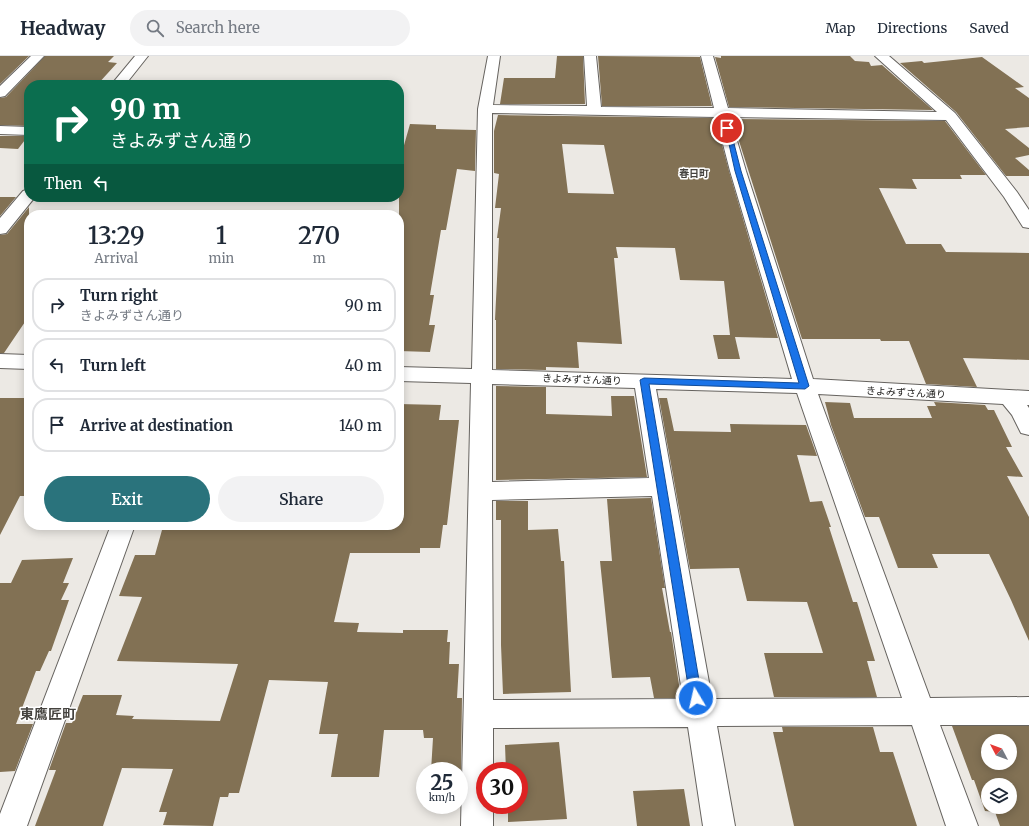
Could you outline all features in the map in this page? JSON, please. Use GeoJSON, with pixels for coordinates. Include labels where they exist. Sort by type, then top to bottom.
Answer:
{"type":"FeatureCollection","features":[{"type":"Feature","properties":{"kind":"street"},"geometry":{"type":"LineString","coordinates":[[0,93],[38,56]]}},
{"type":"Feature","properties":{"kind":"street"},"geometry":{"type":"LineString","coordinates":[[122,80],[142,56]]}},
{"type":"Feature","properties":{"kind":"street"},"geometry":{"type":"LineString","coordinates":[[477,826],[483,190],[485,109],[494,56]]}},
{"type":"Feature","properties":{"kind":"street"},"geometry":{"type":"LineString","coordinates":[[590,56],[594,110]]}},
{"type":"Feature","properties":{"kind":"street"},"geometry":{"type":"LineString","coordinates":[[707,56],[738,171],[805,386],[962,826]]}},
{"type":"Feature","properties":{"kind":"street"},"geometry":{"type":"LineString","coordinates":[[881,56],[950,116],[1011,196],[1029,223]]}},
{"type":"Feature","properties":{"kind":"street"},"geometry":{"type":"LineString","coordinates":[[485,109],[950,116]]}},
{"type":"Feature","properties":{"kind":"street"},"geometry":{"type":"LineString","coordinates":[[0,130],[24,131]]}},
{"type":"Feature","properties":{"kind":"street"},"geometry":{"type":"LineString","coordinates":[[0,229],[24,200]]}},
{"type":"Feature","properties":{"kind":"street"},"geometry":{"type":"LineString","coordinates":[[0,361],[24,362]]}},
{"type":"Feature","properties":{"kind":"street","name":"きよみずさん通り"},"geometry":{"type":"LineString","coordinates":[[404,374],[644,380],[805,386],[1019,397]]}},
{"type":"Feature","properties":{"kind":"street"},"geometry":{"type":"LineString","coordinates":[[644,380],[719,826]]}},
{"type":"Feature","properties":{"kind":"street"},"geometry":{"type":"LineString","coordinates":[[1019,397],[1020,412],[1029,427]]}},
{"type":"Feature","properties":{"kind":"street"},"geometry":{"type":"LineString","coordinates":[[480,491],[662,487]]}},
{"type":"Feature","properties":{"kind":"street"},"geometry":{"type":"LineString","coordinates":[[11,826],[121,530]]}},
{"type":"Feature","properties":{"kind":"street"},"geometry":{"type":"LineString","coordinates":[[479,714],[1029,711]]}},
{"type":"Feature","properties":{"kind":"building"},"geometry":{"type":"Polygon","coordinates":[[[0,56],[29,56],[0,84],[0,56]]]}},
{"type":"Feature","properties":{"kind":"building"},"geometry":{"type":"Polygon","coordinates":[[[45,56],[114,56],[108,62],[117,63],[102,80],[24,80],[24,126],[0,125],[0,98],[6,97],[45,56]]]}},
{"type":"Feature","properties":{"kind":"building"},"geometry":{"type":"Polygon","coordinates":[[[557,56],[583,56],[585,104],[500,104],[504,78],[555,78],[557,56]]]}},
{"type":"Feature","properties":{"kind":"building"},"geometry":{"type":"Polygon","coordinates":[[[598,56],[700,57],[712,106],[602,106],[598,56]]]}},
{"type":"Feature","properties":{"kind":"building"},"geometry":{"type":"Polygon","coordinates":[[[721,56],[850,56],[855,61],[869,62],[871,66],[882,65],[933,110],[729,107],[715,57],[721,58],[721,56]]]}},
{"type":"Feature","properties":{"kind":"building"},"geometry":{"type":"Polygon","coordinates":[[[982,57],[1024,87],[1015,88],[1029,98],[1029,127],[1005,129],[1029,148],[1029,155],[1015,158],[1029,170],[1029,176],[1006,176],[956,112],[900,63],[922,61],[924,63],[982,57]]]}},
{"type":"Feature","properties":{"kind":"building"},"geometry":{"type":"Polygon","coordinates":[[[498,115],[715,118],[778,338],[735,337],[740,359],[718,359],[713,335],[730,335],[724,281],[680,280],[675,248],[616,247],[618,258],[614,258],[622,344],[577,342],[579,368],[546,367],[546,370],[496,369],[495,320],[499,238],[497,238],[501,208],[495,208],[499,174],[494,173],[494,131],[498,115]],[[562,144],[568,193],[614,194],[604,145],[562,144]]]}},
{"type":"Feature","properties":{"kind":"building"},"geometry":{"type":"Polygon","coordinates":[[[732,119],[945,121],[986,175],[960,175],[962,179],[912,179],[917,189],[879,188],[906,244],[941,244],[946,252],[1029,253],[1029,360],[963,358],[977,387],[926,384],[909,341],[881,341],[880,339],[802,339],[732,119]]]}},
{"type":"Feature","properties":{"kind":"building"},"geometry":{"type":"Polygon","coordinates":[[[410,124],[436,125],[436,129],[476,130],[475,171],[457,169],[446,230],[441,230],[430,295],[434,295],[429,325],[435,325],[430,352],[404,351],[404,210],[399,210],[399,202],[404,202],[404,145],[410,124]]]}},
{"type":"Feature","properties":{"kind":"building"},"geometry":{"type":"Polygon","coordinates":[[[0,136],[24,136],[24,141],[18,149],[0,148],[0,136]]]}},
{"type":"Feature","properties":{"kind":"building"},"geometry":{"type":"Polygon","coordinates":[[[0,197],[16,197],[0,216],[0,197]]]}},
{"type":"Feature","properties":{"kind":"building"},"geometry":{"type":"Polygon","coordinates":[[[24,213],[24,323],[4,353],[0,353],[0,235],[7,234],[24,213]]]}},
{"type":"Feature","properties":{"kind":"building"},"geometry":{"type":"Polygon","coordinates":[[[496,386],[546,387],[546,414],[612,416],[611,396],[634,396],[647,477],[496,480],[496,386]]]}},
{"type":"Feature","properties":{"kind":"building"},"geometry":{"type":"Polygon","coordinates":[[[0,398],[24,398],[24,496],[20,496],[0,535],[0,398]]]}},
{"type":"Feature","properties":{"kind":"building"},"geometry":{"type":"Polygon","coordinates":[[[659,398],[667,398],[674,431],[731,432],[730,424],[806,425],[817,456],[797,455],[810,502],[822,501],[853,602],[857,602],[875,661],[867,661],[877,697],[774,697],[764,653],[823,653],[807,602],[747,601],[739,568],[690,569],[659,398]]]}},
{"type":"Feature","properties":{"kind":"building"},"geometry":{"type":"Polygon","coordinates":[[[825,402],[850,403],[854,418],[932,418],[927,406],[936,406],[934,402],[985,405],[988,410],[994,410],[1012,447],[1006,447],[1023,477],[1007,476],[1029,517],[1029,641],[989,554],[932,554],[938,568],[898,568],[879,517],[865,517],[831,425],[825,402]]]}},
{"type":"Feature","properties":{"kind":"building"},"geometry":{"type":"Polygon","coordinates":[[[404,404],[441,405],[439,420],[459,420],[447,525],[443,525],[440,548],[420,548],[420,553],[350,553],[334,622],[359,623],[357,632],[403,633],[403,630],[448,630],[447,642],[450,642],[449,664],[459,664],[457,698],[462,698],[461,762],[432,762],[433,738],[424,738],[423,730],[384,730],[379,777],[331,777],[338,734],[319,734],[328,682],[269,680],[239,793],[229,793],[228,797],[220,797],[213,826],[163,825],[167,812],[159,812],[173,769],[122,768],[103,826],[35,826],[56,770],[49,770],[66,723],[72,723],[83,695],[122,695],[116,715],[134,716],[132,719],[220,721],[238,664],[117,661],[142,597],[119,596],[135,555],[155,555],[162,530],[404,530],[404,404]]]}},
{"type":"Feature","properties":{"kind":"building"},"geometry":{"type":"Polygon","coordinates":[[[651,498],[665,588],[662,588],[671,632],[681,698],[654,698],[650,677],[612,678],[600,561],[612,561],[607,499],[651,498]]]}},
{"type":"Feature","properties":{"kind":"building"},"geometry":{"type":"Polygon","coordinates":[[[496,501],[528,501],[528,530],[558,529],[561,561],[564,561],[571,692],[503,694],[501,645],[501,520],[496,520],[496,501]]]}},
{"type":"Feature","properties":{"kind":"building"},"geometry":{"type":"Polygon","coordinates":[[[73,558],[63,583],[69,583],[61,600],[69,600],[51,651],[49,651],[40,671],[36,671],[16,724],[33,724],[15,771],[0,772],[0,583],[11,583],[22,560],[73,558]]]}},
{"type":"Feature","properties":{"kind":"building"},"geometry":{"type":"Polygon","coordinates":[[[952,726],[1029,726],[1029,826],[1000,826],[996,814],[1017,814],[1017,778],[981,778],[981,800],[974,780],[972,780],[952,726]]]}},
{"type":"Feature","properties":{"kind":"building"},"geometry":{"type":"Polygon","coordinates":[[[782,727],[873,727],[880,752],[893,752],[917,826],[794,826],[773,732],[783,732],[782,727]]]}},
{"type":"Feature","properties":{"kind":"building"},"geometry":{"type":"Polygon","coordinates":[[[559,742],[567,819],[508,822],[508,814],[528,814],[528,762],[506,762],[505,745],[559,742]]]}},
{"type":"Feature","properties":{"kind":"building"},"geometry":{"type":"Polygon","coordinates":[[[684,789],[690,826],[637,826],[633,791],[684,789]]]}},
{"type":"Feature","properties":{"kind":"district","name":"春日町"},"geometry":{"type":"Point","coordinates":[694,173]}},
{"type":"Feature","properties":{"kind":"district","name":"東鷹匠町"},"geometry":{"type":"Point","coordinates":[48,714]}},
{"type":"Feature","properties":{"kind":"route"},"geometry":{"type":"LineString","coordinates":[[696,698],[644,380],[805,386],[738,171],[727,128]]}}]}
